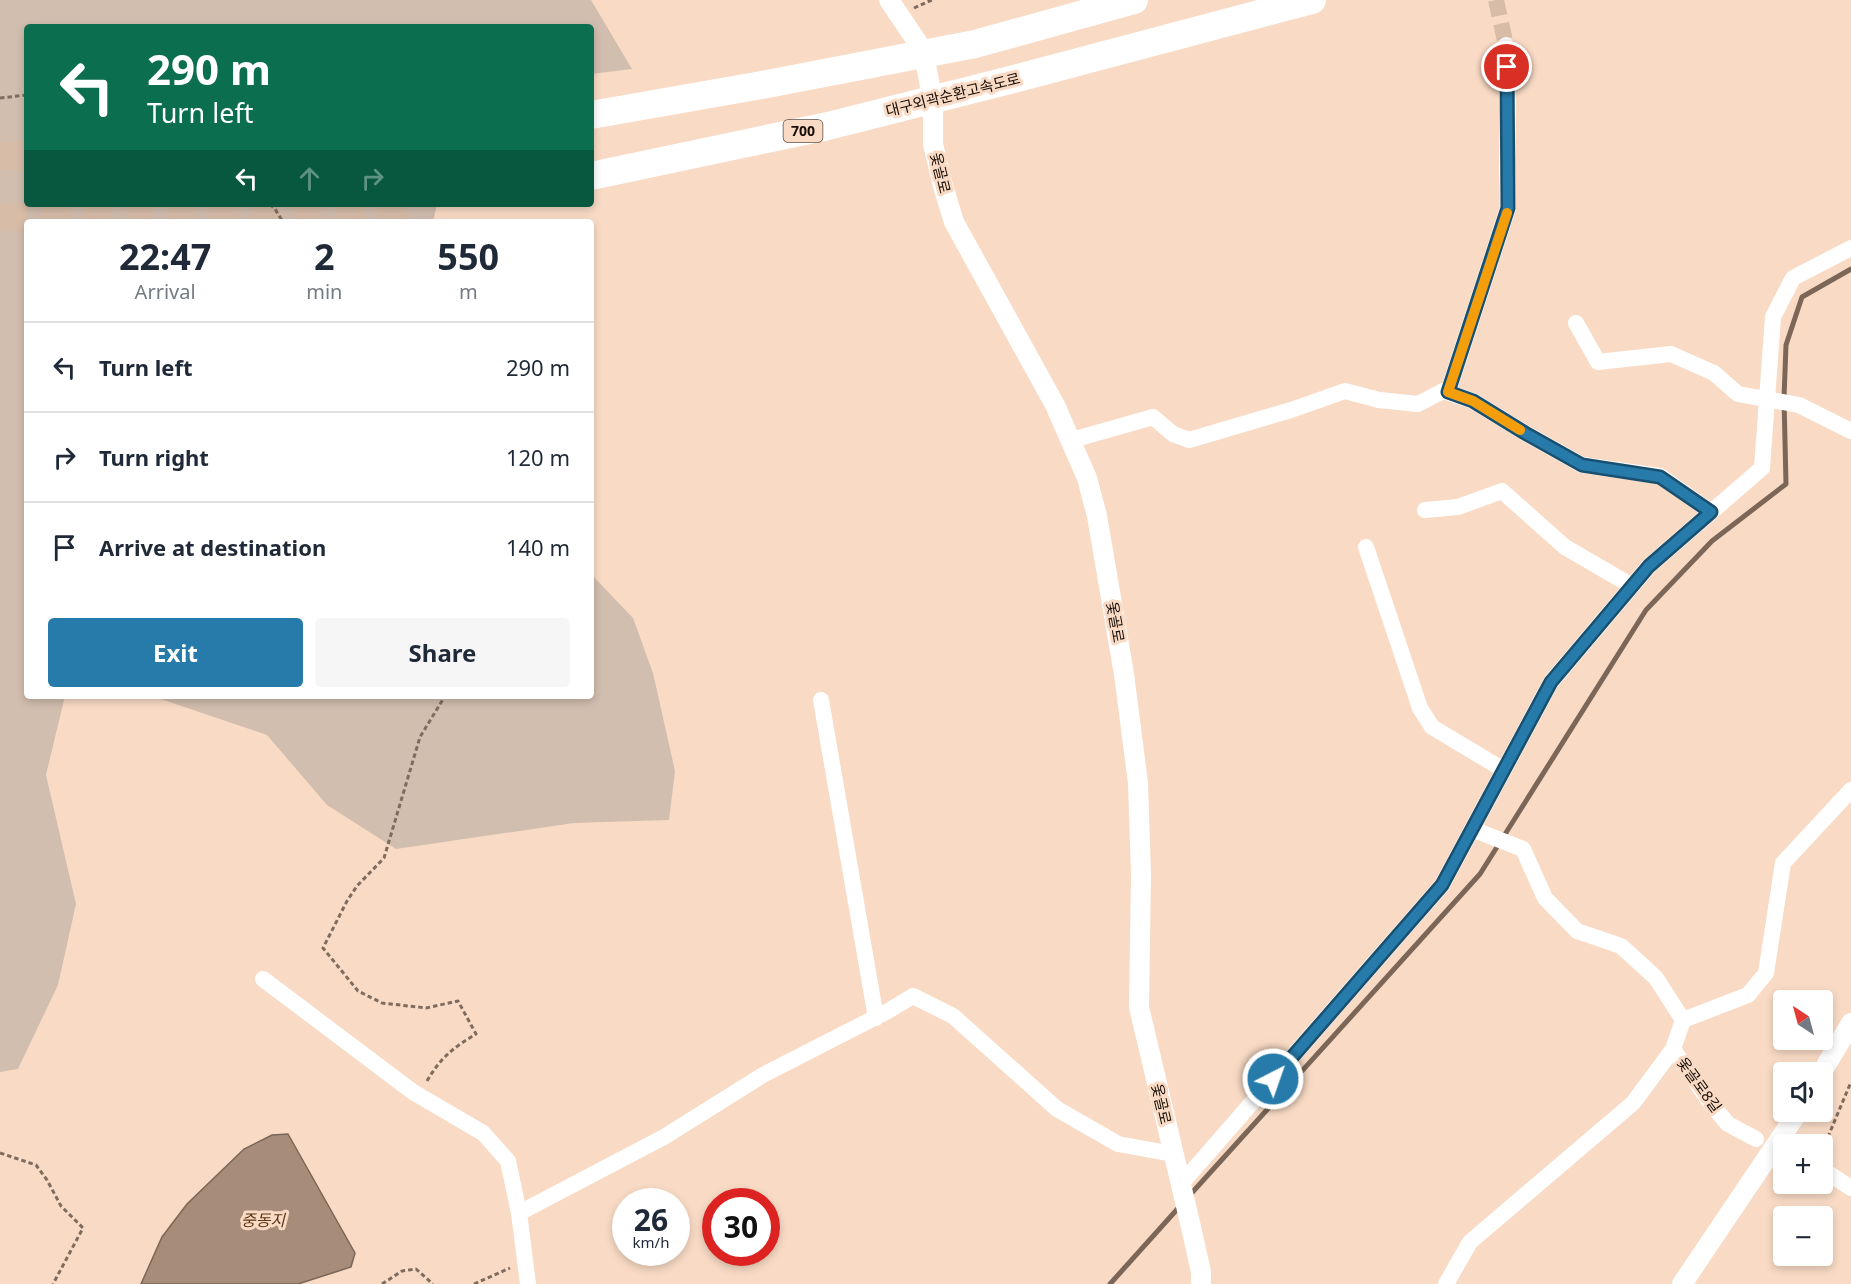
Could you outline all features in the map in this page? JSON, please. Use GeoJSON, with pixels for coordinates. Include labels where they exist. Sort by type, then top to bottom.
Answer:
{"type":"FeatureCollection","features":[{"type":"Feature","properties":{"kind":"highway"},"geometry":{"type":"LineString","coordinates":[[594,115],[762,86],[975,44],[1134,0]]}},
{"type":"Feature","properties":{"kind":"highway","name":"대구외곽순환고속도로"},"geometry":{"type":"LineString","coordinates":[[594,175],[828,126],[1014,80],[1312,0]]}},
{"type":"Feature","properties":{"kind":"street","name":"옻골로"},"geometry":{"type":"LineString","coordinates":[[889,0],[918,43],[927,70],[933,103],[933,144],[954,222],[1055,405],[1087,478],[1097,516],[1124,674],[1138,783],[1139,1007],[1191,1227],[1201,1272],[1201,1284]]}},
{"type":"Feature","properties":{"kind":"street"},"geometry":{"type":"LineString","coordinates":[[1448,392],[1508,208],[1506,45]]}},
{"type":"Feature","properties":{"kind":"street"},"geometry":{"type":"LineString","coordinates":[[1181,1184],[1442,885],[1551,682],[1649,566],[1762,468],[1773,317],[1793,278],[1851,248]]}},
{"type":"Feature","properties":{"kind":"street"},"geometry":{"type":"LineString","coordinates":[[1576,323],[1598,362],[1671,354],[1714,373],[1738,394],[1798,405],[1851,431]]}},
{"type":"Feature","properties":{"kind":"street"},"geometry":{"type":"LineString","coordinates":[[1072,440],[1153,417],[1173,434],[1189,440],[1291,410],[1345,391],[1379,400],[1418,404],[1443,391],[1473,401],[1582,465],[1660,477],[1711,512]]}},
{"type":"Feature","properties":{"kind":"street"},"geometry":{"type":"LineString","coordinates":[[1425,510],[1458,507],[1502,491],[1565,546],[1632,586]]}},
{"type":"Feature","properties":{"kind":"street"},"geometry":{"type":"LineString","coordinates":[[1366,547],[1420,708],[1432,727],[1504,770]]}},
{"type":"Feature","properties":{"kind":"street"},"geometry":{"type":"LineString","coordinates":[[821,700],[876,1018]]}},
{"type":"Feature","properties":{"kind":"street"},"geometry":{"type":"LineString","coordinates":[[1446,1284],[1470,1242],[1633,1103],[1673,1049],[1683,1020],[1748,995],[1766,973],[1783,863],[1851,790]]}},
{"type":"Feature","properties":{"kind":"street"},"geometry":{"type":"LineString","coordinates":[[1472,829],[1523,849],[1545,898],[1577,932],[1622,946],[1656,978],[1683,1020]]}},
{"type":"Feature","properties":{"kind":"street"},"geometry":{"type":"LineString","coordinates":[[263,979],[419,1096],[483,1133],[508,1161],[519,1214],[528,1284]]}},
{"type":"Feature","properties":{"kind":"street"},"geometry":{"type":"LineString","coordinates":[[519,1214],[664,1137],[763,1075],[876,1018],[913,996],[953,1016],[1057,1109],[1118,1144],[1173,1154]]}},
{"type":"Feature","properties":{"kind":"street"},"geometry":{"type":"LineString","coordinates":[[1828,1062],[1851,1023]]}},
{"type":"Feature","properties":{"kind":"street","name":"옻골로8길"},"geometry":{"type":"LineString","coordinates":[[1673,1049],[1711,1104],[1728,1124],[1756,1139]]}},
{"type":"Feature","properties":{"kind":"street"},"geometry":{"type":"LineString","coordinates":[[1682,1284],[1791,1122]]}},
{"type":"Feature","properties":{"kind":"street"},"geometry":{"type":"LineString","coordinates":[[1833,1176],[1851,1188]]}},
{"type":"Feature","properties":{"kind":"path"},"geometry":{"type":"LineString","coordinates":[[0,98],[24,95]]}},
{"type":"Feature","properties":{"kind":"path"},"geometry":{"type":"LineString","coordinates":[[419,1096],[433,1070],[451,1049],[476,1034],[458,1001],[426,1008],[382,1003],[358,991],[323,948],[357,886],[384,858],[420,737],[443,699]]}},
{"type":"Feature","properties":{"kind":"path"},"geometry":{"type":"LineString","coordinates":[[1829,1134],[1851,1082]]}},
{"type":"Feature","properties":{"kind":"path"},"geometry":{"type":"LineString","coordinates":[[0,1153],[36,1165],[61,1206],[83,1228],[53,1284]]}},
{"type":"Feature","properties":{"kind":"path"},"geometry":{"type":"LineString","coordinates":[[474,1284],[525,1261]]}},
{"type":"Feature","properties":{"kind":"path"},"geometry":{"type":"LineString","coordinates":[[382,1284],[402,1271],[416,1269],[433,1284]]}},
{"type":"Feature","properties":{"kind":"shaded area"},"geometry":{"type":"Polygon","coordinates":[[[0,0],[591,0],[632,69],[594,74],[594,24],[24,24],[24,207],[436,207],[434,219],[24,219],[24,699],[64,699],[46,775],[76,904],[58,985],[18,1069],[0,1072],[0,0]]]}},
{"type":"Feature","properties":{"kind":"shaded area"},"geometry":{"type":"Polygon","coordinates":[[[594,577],[633,618],[653,673],[675,771],[669,820],[574,823],[396,849],[327,805],[267,735],[161,699],[594,699],[594,577]]]}},
{"type":"Feature","properties":{"kind":"water","name":"중동지"},"geometry":{"type":"Polygon","coordinates":[[[288,1134],[355,1253],[351,1267],[298,1284],[141,1284],[162,1237],[187,1204],[244,1149],[272,1135],[288,1134]]]}},
{"type":"Feature","properties":{"kind":"waterway"},"geometry":{"type":"LineString","coordinates":[[1189,1196],[1480,874],[1646,610],[1712,541],[1786,484],[1784,398],[1786,345],[1802,297],[1851,269]]}},
{"type":"Feature","properties":{"kind":"waterway"},"geometry":{"type":"LineString","coordinates":[[1110,1284],[1181,1205]]}},
{"type":"Feature","properties":{"kind":"tunnel"},"geometry":{"type":"LineString","coordinates":[[1496,0],[1506,45]]}},
{"type":"Feature","properties":{"kind":"tunnel"},"geometry":{"type":"LineString","coordinates":[[0,156],[24,156]]}},
{"type":"Feature","properties":{"kind":"tunnel"},"geometry":{"type":"LineString","coordinates":[[243,219],[364,212],[398,207]]}},
{"type":"Feature","properties":{"kind":"tunnel"},"geometry":{"type":"LineString","coordinates":[[0,217],[104,219]]}},
{"type":"Feature","properties":{"kind":"slow traffic"},"geometry":{"type":"LineString","coordinates":[[1507,213],[1448,392],[1473,401],[1520,430]]}},
{"type":"Feature","properties":{"kind":"route"},"geometry":{"type":"LineString","coordinates":[[1273,1079],[1442,885],[1551,682],[1649,566],[1711,512],[1660,477],[1582,465],[1473,401],[1448,392],[1508,208],[1507,67]]}}]}
